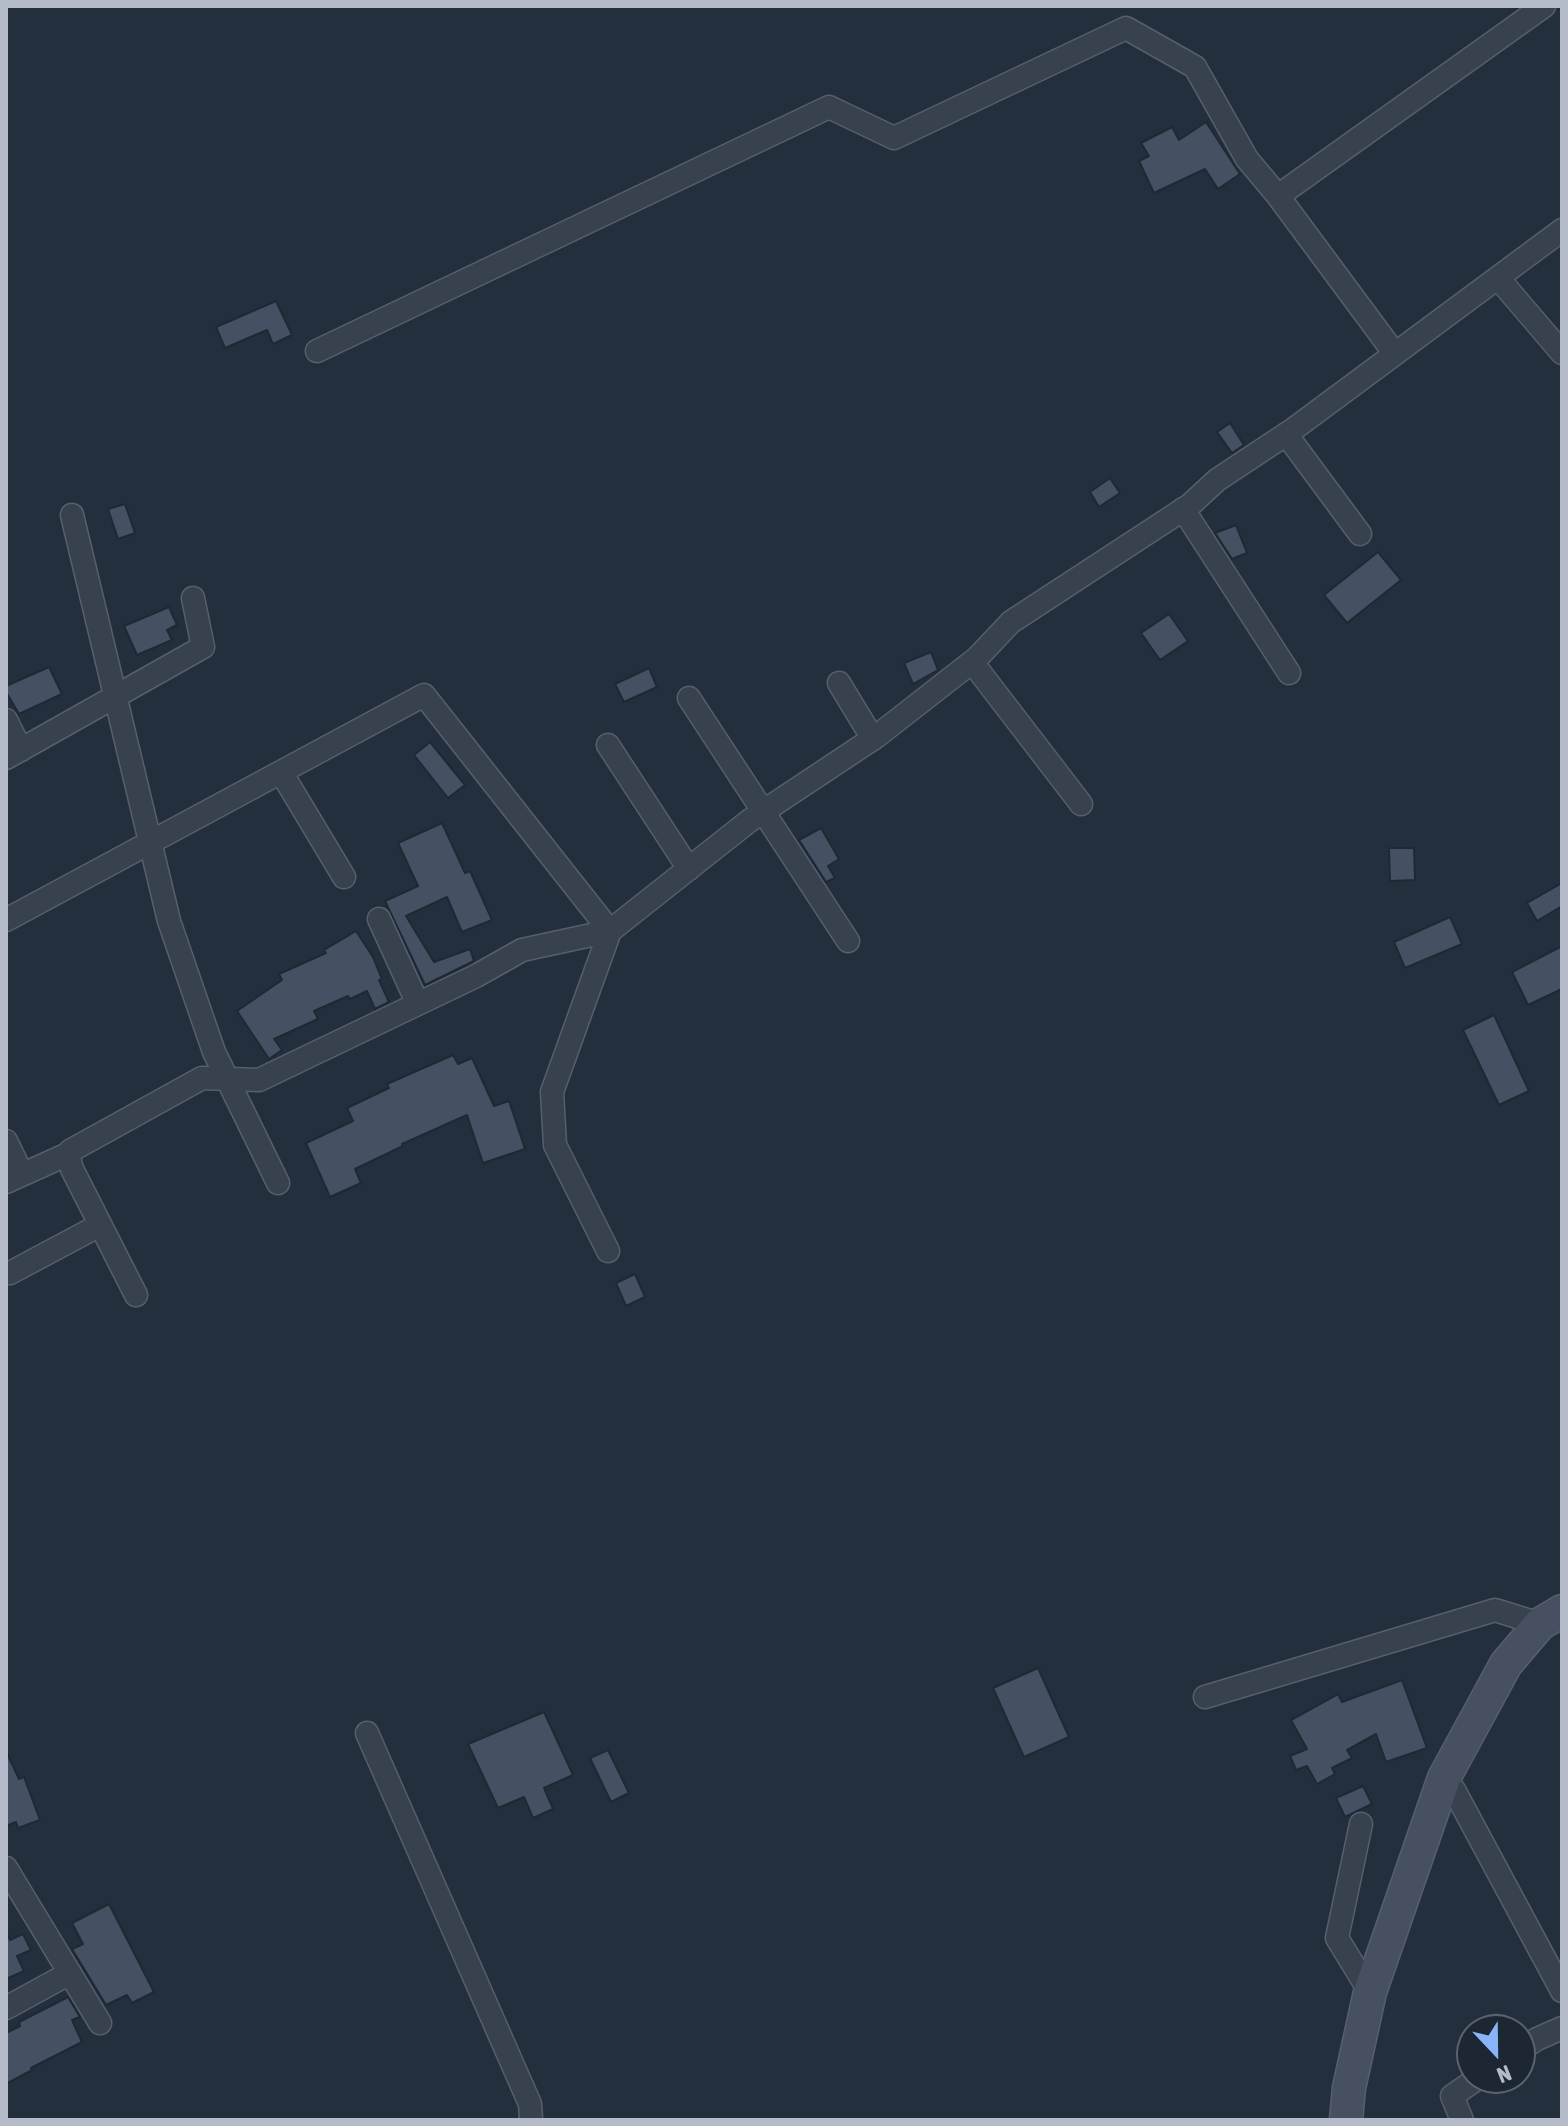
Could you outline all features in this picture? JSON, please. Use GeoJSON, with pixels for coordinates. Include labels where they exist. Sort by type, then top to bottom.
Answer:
{"type":"FeatureCollection","features":[{"type":"Feature","properties":{"kind":"main road"},"geometry":{"type":"LineString","coordinates":[[1346,2120],[1349,2088],[1370,1992],[1444,1778],[1506,1664],[1551,1618]]}},
{"type":"Feature","properties":{"kind":"street"},"geometry":{"type":"LineString","coordinates":[[1278,196],[1544,6]]}},
{"type":"Feature","properties":{"kind":"street"},"geometry":{"type":"LineString","coordinates":[[317,351],[829,107],[894,138],[1126,28],[1195,67],[1247,159],[1395,354]]}},
{"type":"Feature","properties":{"kind":"street"},"geometry":{"type":"LineString","coordinates":[[6,1141],[14,1178],[68,1154],[144,1108],[202,1078],[259,1080],[476,976],[522,950],[610,931],[763,812],[873,739],[972,662],[1011,622],[1183,509],[1217,480],[1286,434],[1562,230]]}},
{"type":"Feature","properties":{"kind":"street"},"geometry":{"type":"LineString","coordinates":[[1498,278],[1562,353]]}},
{"type":"Feature","properties":{"kind":"street"},"geometry":{"type":"LineString","coordinates":[[1286,434],[1360,534]]}},
{"type":"Feature","properties":{"kind":"street"},"geometry":{"type":"LineString","coordinates":[[1183,509],[1289,673]]}},
{"type":"Feature","properties":{"kind":"street"},"geometry":{"type":"LineString","coordinates":[[72,515],[169,921],[214,1052],[278,1183]]}},
{"type":"Feature","properties":{"kind":"street"},"geometry":{"type":"LineString","coordinates":[[6,720],[13,754],[203,647],[193,598]]}},
{"type":"Feature","properties":{"kind":"street"},"geometry":{"type":"LineString","coordinates":[[972,662],[1081,804]]}},
{"type":"Feature","properties":{"kind":"street"},"geometry":{"type":"LineString","coordinates":[[839,683],[873,739]]}},
{"type":"Feature","properties":{"kind":"street"},"geometry":{"type":"LineString","coordinates":[[6,920],[424,695],[610,931]]}},
{"type":"Feature","properties":{"kind":"street"},"geometry":{"type":"LineString","coordinates":[[689,698],[848,941]]}},
{"type":"Feature","properties":{"kind":"street"},"geometry":{"type":"LineString","coordinates":[[608,745],[689,869]]}},
{"type":"Feature","properties":{"kind":"street"},"geometry":{"type":"LineString","coordinates":[[281,772],[344,877]]}},
{"type":"Feature","properties":{"kind":"street"},"geometry":{"type":"LineString","coordinates":[[379,919],[417,1002]]}},
{"type":"Feature","properties":{"kind":"street"},"geometry":{"type":"LineString","coordinates":[[608,1251],[555,1145],[552,1092],[610,931]]}},
{"type":"Feature","properties":{"kind":"street"},"geometry":{"type":"LineString","coordinates":[[68,1154],[72,1169],[136,1295]]}},
{"type":"Feature","properties":{"kind":"street"},"geometry":{"type":"LineString","coordinates":[[10,1273],[100,1225]]}},
{"type":"Feature","properties":{"kind":"street"},"geometry":{"type":"LineString","coordinates":[[1205,1697],[1495,1610],[1551,1618]]}},
{"type":"Feature","properties":{"kind":"street"},"geometry":{"type":"LineString","coordinates":[[367,1733],[530,2104],[531,2120]]}},
{"type":"Feature","properties":{"kind":"street"},"geometry":{"type":"LineString","coordinates":[[1444,1778],[1454,1790],[1562,1991]]}},
{"type":"Feature","properties":{"kind":"street"},"geometry":{"type":"LineString","coordinates":[[1361,1824],[1337,1938],[1370,1992]]}},
{"type":"Feature","properties":{"kind":"street"},"geometry":{"type":"LineString","coordinates":[[6,1868],[100,2023]]}},
{"type":"Feature","properties":{"kind":"street"},"geometry":{"type":"LineString","coordinates":[[6,2008],[70,1973]]}},
{"type":"Feature","properties":{"kind":"street"},"geometry":{"type":"LineString","coordinates":[[1536,2040],[1562,2028]]}},
{"type":"Feature","properties":{"kind":"street"},"geometry":{"type":"LineString","coordinates":[[1456,2093],[1452,2096],[1462,2120]]}},
{"type":"Feature","properties":{"kind":"building"},"geometry":{"type":"Polygon","coordinates":[[[1206,122],[1240,174],[1218,189],[1205,169],[1154,193],[1139,161],[1149,156],[1141,143],[1172,127],[1179,140],[1206,122]]]}},
{"type":"Feature","properties":{"kind":"building"},"geometry":{"type":"Polygon","coordinates":[[[276,301],[292,335],[273,344],[267,330],[225,348],[216,327],[276,301]]]}},
{"type":"Feature","properties":{"kind":"building"},"geometry":{"type":"Polygon","coordinates":[[[1230,423],[1244,445],[1232,453],[1217,432],[1230,423]]]}},
{"type":"Feature","properties":{"kind":"building"},"geometry":{"type":"Polygon","coordinates":[[[1110,478],[1120,493],[1099,507],[1090,492],[1110,478]]]}},
{"type":"Feature","properties":{"kind":"building"},"geometry":{"type":"Polygon","coordinates":[[[125,504],[135,533],[118,539],[108,509],[125,504]]]}},
{"type":"Feature","properties":{"kind":"building"},"geometry":{"type":"Polygon","coordinates":[[[1236,525],[1247,553],[1232,559],[1215,533],[1236,525]]]}},
{"type":"Feature","properties":{"kind":"building"},"geometry":{"type":"Polygon","coordinates":[[[1378,552],[1401,580],[1347,623],[1324,595],[1378,552]]]}},
{"type":"Feature","properties":{"kind":"building"},"geometry":{"type":"Polygon","coordinates":[[[169,607],[177,625],[167,630],[172,640],[137,655],[124,626],[169,607]]]}},
{"type":"Feature","properties":{"kind":"building"},"geometry":{"type":"Polygon","coordinates":[[[1169,614],[1188,641],[1160,660],[1141,633],[1169,614]]]}},
{"type":"Feature","properties":{"kind":"building"},"geometry":{"type":"Polygon","coordinates":[[[931,652],[938,670],[913,684],[904,663],[931,652]]]}},
{"type":"Feature","properties":{"kind":"building"},"geometry":{"type":"Polygon","coordinates":[[[49,667],[62,694],[19,714],[6,692],[6,686],[49,667]]]}},
{"type":"Feature","properties":{"kind":"building"},"geometry":{"type":"Polygon","coordinates":[[[649,668],[657,687],[624,702],[615,684],[649,668]]]}},
{"type":"Feature","properties":{"kind":"building"},"geometry":{"type":"Polygon","coordinates":[[[430,742],[465,785],[448,798],[414,755],[430,742]]]}},
{"type":"Feature","properties":{"kind":"building"},"geometry":{"type":"Polygon","coordinates":[[[442,823],[465,873],[470,871],[492,920],[462,932],[447,897],[406,916],[434,962],[470,949],[474,961],[425,985],[385,901],[418,886],[398,843],[442,823]]]}},
{"type":"Feature","properties":{"kind":"building"},"geometry":{"type":"Polygon","coordinates":[[[821,828],[839,859],[828,866],[835,878],[826,882],[799,840],[821,828]]]}},
{"type":"Feature","properties":{"kind":"building"},"geometry":{"type":"Polygon","coordinates":[[[1389,848],[1414,848],[1415,880],[1390,881],[1389,848]]]}},
{"type":"Feature","properties":{"kind":"building"},"geometry":{"type":"Polygon","coordinates":[[[1562,883],[1562,906],[1537,921],[1527,903],[1562,883]]]}},
{"type":"Feature","properties":{"kind":"building"},"geometry":{"type":"Polygon","coordinates":[[[1450,917],[1462,944],[1405,968],[1394,942],[1450,917]]]}},
{"type":"Feature","properties":{"kind":"building"},"geometry":{"type":"Polygon","coordinates":[[[356,931],[373,957],[389,1002],[375,1009],[367,991],[314,1011],[318,1019],[274,1039],[282,1050],[269,1059],[237,1011],[282,980],[279,974],[326,953],[324,950],[356,931]]]}},
{"type":"Feature","properties":{"kind":"building"},"geometry":{"type":"Polygon","coordinates":[[[1562,946],[1562,989],[1528,1005],[1512,972],[1562,946]]]}},
{"type":"Feature","properties":{"kind":"building"},"geometry":{"type":"Polygon","coordinates":[[[1494,1015],[1529,1091],[1499,1105],[1463,1030],[1494,1015]]]}},
{"type":"Feature","properties":{"kind":"building"},"geometry":{"type":"Polygon","coordinates":[[[453,1055],[458,1064],[472,1058],[494,1106],[509,1101],[525,1149],[483,1163],[467,1115],[355,1169],[361,1183],[330,1197],[306,1143],[353,1121],[347,1108],[389,1088],[387,1084],[453,1055]]]}},
{"type":"Feature","properties":{"kind":"building"},"geometry":{"type":"Polygon","coordinates":[[[635,1274],[645,1297],[626,1306],[616,1283],[635,1274]]]}},
{"type":"Feature","properties":{"kind":"building"},"geometry":{"type":"Polygon","coordinates":[[[1038,1668],[1069,1737],[1024,1757],[993,1688],[1038,1668]]]}},
{"type":"Feature","properties":{"kind":"building"},"geometry":{"type":"Polygon","coordinates":[[[1402,1680],[1427,1748],[1386,1762],[1376,1734],[1347,1750],[1352,1758],[1332,1768],[1335,1774],[1317,1784],[1307,1766],[1296,1770],[1290,1756],[1307,1749],[1291,1720],[1338,1694],[1342,1702],[1402,1680]]]}},
{"type":"Feature","properties":{"kind":"building"},"geometry":{"type":"Polygon","coordinates":[[[544,1712],[573,1775],[544,1788],[553,1809],[533,1818],[524,1797],[498,1808],[468,1744],[544,1712]]]}},
{"type":"Feature","properties":{"kind":"building"},"geometry":{"type":"Polygon","coordinates":[[[608,1750],[629,1793],[611,1802],[590,1758],[608,1750]]]}},
{"type":"Feature","properties":{"kind":"building"},"geometry":{"type":"Polygon","coordinates":[[[6,1751],[19,1779],[24,1777],[40,1820],[18,1828],[16,1822],[6,1826],[6,1751]]]}},
{"type":"Feature","properties":{"kind":"building"},"geometry":{"type":"Polygon","coordinates":[[[1363,1786],[1372,1804],[1345,1817],[1336,1798],[1363,1786]]]}},
{"type":"Feature","properties":{"kind":"building"},"geometry":{"type":"Polygon","coordinates":[[[109,1904],[154,1992],[132,2003],[127,1995],[106,2005],[72,1949],[83,1944],[72,1923],[109,1904]]]}},
{"type":"Feature","properties":{"kind":"building"},"geometry":{"type":"Polygon","coordinates":[[[6,1932],[10,1940],[23,1934],[31,1950],[17,1956],[24,1971],[6,1979],[6,1932]]]}},
{"type":"Feature","properties":{"kind":"building"},"geometry":{"type":"Polygon","coordinates":[[[68,1997],[80,2017],[72,2020],[82,2042],[6,2084],[6,2033],[20,2026],[19,2022],[68,1997]]]}}]}
